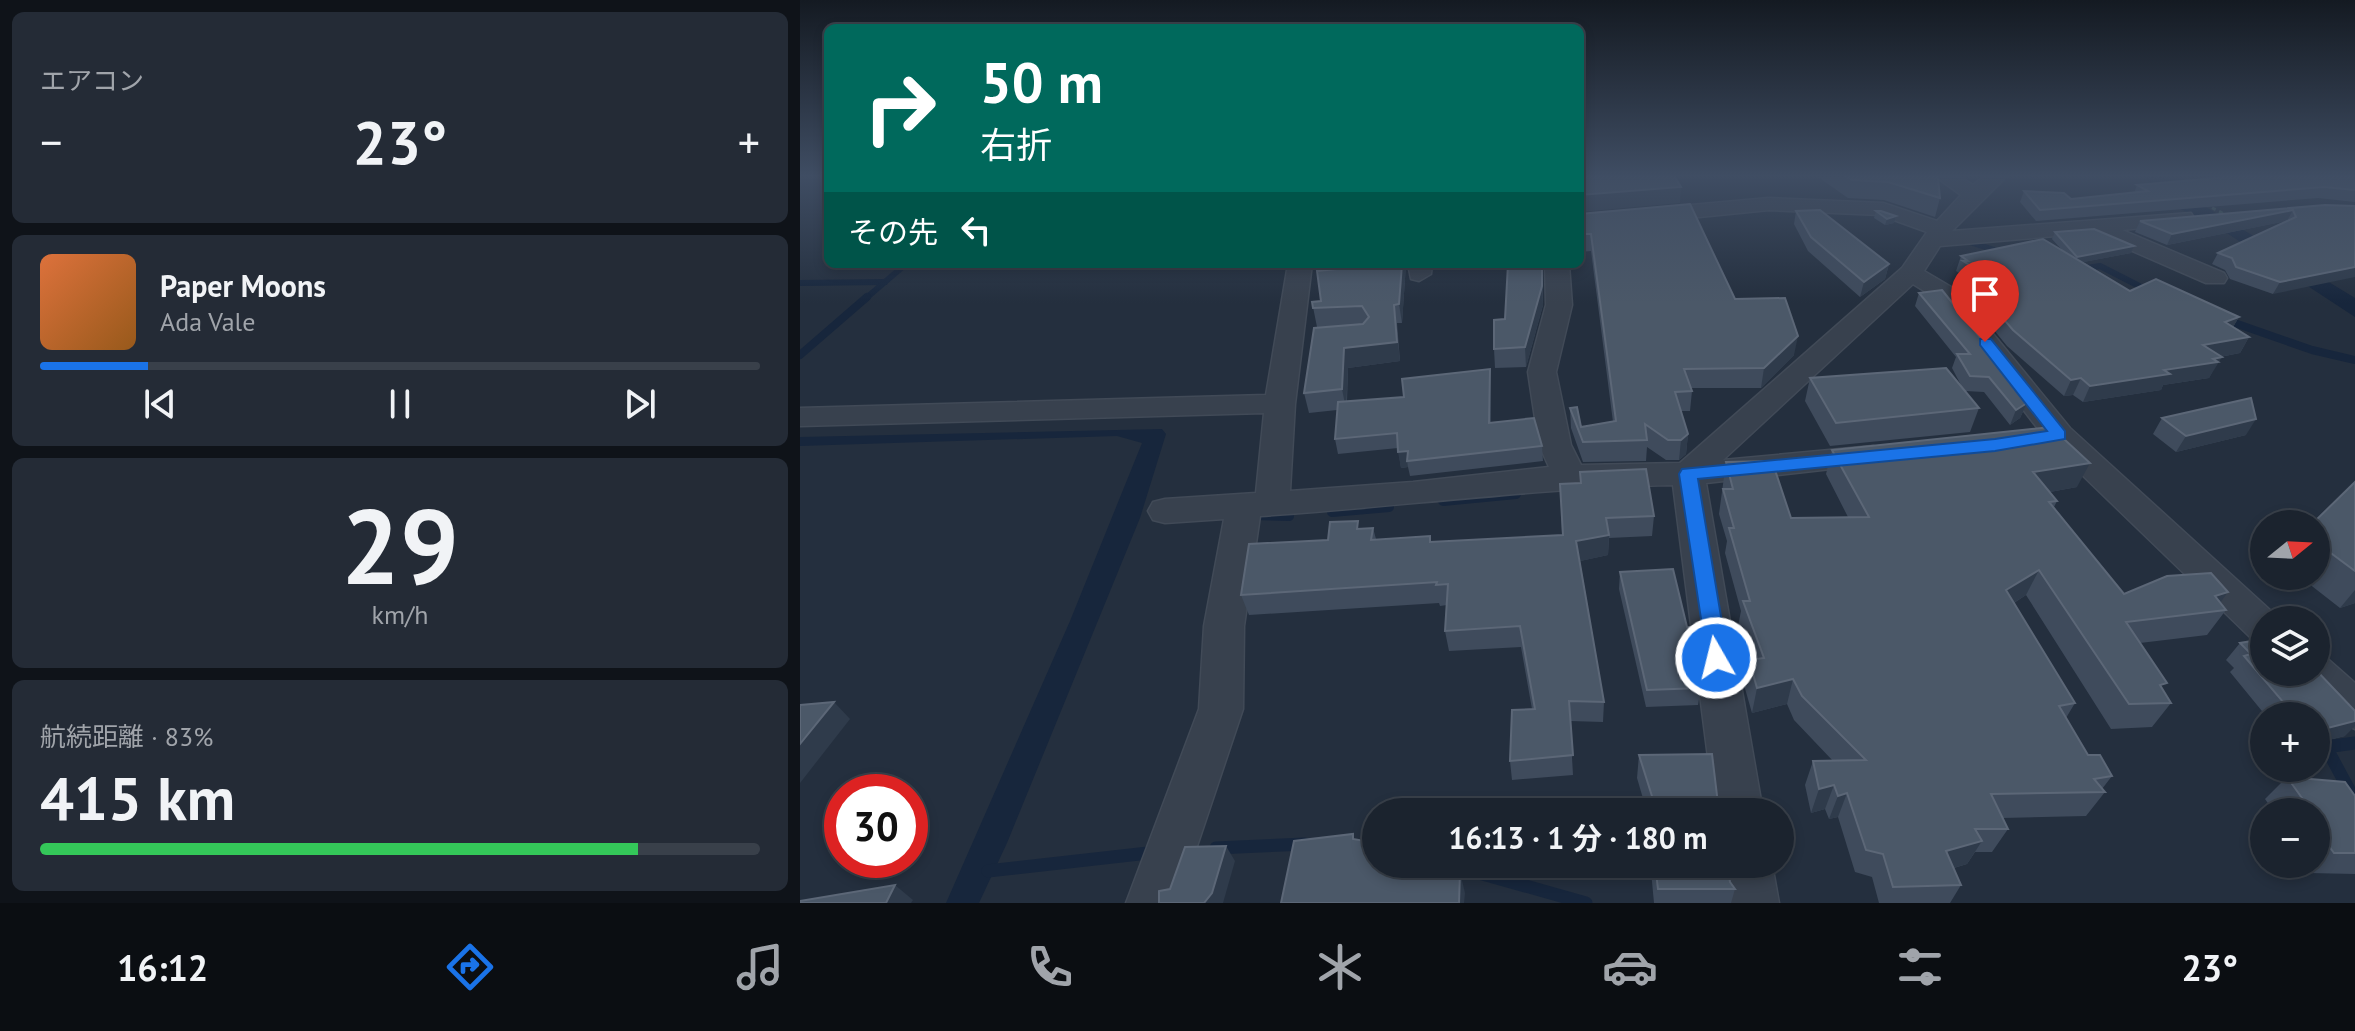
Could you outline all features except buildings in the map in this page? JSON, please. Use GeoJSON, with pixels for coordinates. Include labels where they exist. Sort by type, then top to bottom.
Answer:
{"type":"FeatureCollection","features":[{"type":"Feature","properties":{"kind":"street"},"geometry":{"type":"LineString","coordinates":[[1584,222],[1610,219]]}},
{"type":"Feature","properties":{"kind":"street"},"geometry":{"type":"LineString","coordinates":[[1904,219],[1936,235],[2177,219]]}},
{"type":"Feature","properties":{"kind":"street"},"geometry":{"type":"LineString","coordinates":[[1688,474],[1911,273],[1950,219]]}},
{"type":"Feature","properties":{"kind":"street"},"geometry":{"type":"LineString","coordinates":[[2095,226],[2215,278]]}},
{"type":"Feature","properties":{"kind":"street"},"geometry":{"type":"LineString","coordinates":[[1557,268],[1559,305],[1542,372],[1555,445],[1570,476]]}},
{"type":"Feature","properties":{"kind":"street"},"geometry":{"type":"LineString","coordinates":[[1152,903],[1221,709],[1224,626],[1258,504],[1280,404],[1298,272],[1329,278]]}},
{"type":"Feature","properties":{"kind":"street"},"geometry":{"type":"LineString","coordinates":[[1911,273],[1949,296],[2059,435],[2250,613]]}},
{"type":"Feature","properties":{"kind":"street"},"geometry":{"type":"LineString","coordinates":[[1289,339],[1316,337]]}},
{"type":"Feature","properties":{"kind":"street"},"geometry":{"type":"LineString","coordinates":[[800,417],[1280,404]]}},
{"type":"Feature","properties":{"kind":"street"},"geometry":{"type":"LineString","coordinates":[[2021,441],[2059,435]]}},
{"type":"Feature","properties":{"kind":"street"},"geometry":{"type":"LineString","coordinates":[[1165,511],[1413,494],[1570,476],[1688,474],[1903,454]]}},
{"type":"Feature","properties":{"kind":"street"},"geometry":{"type":"LineString","coordinates":[[1688,474],[1737,798]]}},
{"type":"Feature","properties":{"kind":"street"},"geometry":{"type":"LineString","coordinates":[[2329,686],[2355,710]]}},
{"type":"Feature","properties":{"kind":"street"},"geometry":{"type":"LineString","coordinates":[[1749,878],[1753,903]]}},
{"type":"Feature","properties":{"kind":"water"},"geometry":{"type":"Polygon","coordinates":[[[2202,219],[2226,219],[2355,298],[2355,317],[2202,219]]]}},
{"type":"Feature","properties":{"kind":"water"},"geometry":{"type":"Polygon","coordinates":[[[1162,429],[1166,434],[1140,518],[1007,843],[979,903],[946,903],[1070,621],[1142,443],[1117,436],[800,446],[800,437],[1162,429]]]}},
{"type":"Feature","properties":{"kind":"waterway"},"geometry":{"type":"LineString","coordinates":[[1964,240],[2003,253]]}},
{"type":"Feature","properties":{"kind":"waterway"},"geometry":{"type":"LineString","coordinates":[[2081,269],[2100,266],[2149,291]]}},
{"type":"Feature","properties":{"kind":"waterway"},"geometry":{"type":"LineString","coordinates":[[885,282],[901,268]]}},
{"type":"Feature","properties":{"kind":"waterway"},"geometry":{"type":"LineString","coordinates":[[800,283],[885,282]]}},
{"type":"Feature","properties":{"kind":"waterway"},"geometry":{"type":"LineString","coordinates":[[865,299],[885,282]]}},
{"type":"Feature","properties":{"kind":"waterway"},"geometry":{"type":"LineString","coordinates":[[800,355],[867,297]]}},
{"type":"Feature","properties":{"kind":"waterway"},"geometry":{"type":"LineString","coordinates":[[2226,320],[2312,350],[2355,360]]}},
{"type":"Feature","properties":{"kind":"waterway"},"geometry":{"type":"LineString","coordinates":[[1443,501],[1516,494]]}},
{"type":"Feature","properties":{"kind":"waterway"},"geometry":{"type":"LineString","coordinates":[[1332,512],[1389,507]]}},
{"type":"Feature","properties":{"kind":"waterway"},"geometry":{"type":"LineString","coordinates":[[1252,515],[1289,516]]}},
{"type":"Feature","properties":{"kind":"waterway"},"geometry":{"type":"LineString","coordinates":[[2355,743],[2326,747],[2355,801]]}},
{"type":"Feature","properties":{"kind":"waterway"},"geometry":{"type":"LineString","coordinates":[[1216,848],[1305,844]]}},
{"type":"Feature","properties":{"kind":"waterway"},"geometry":{"type":"LineString","coordinates":[[988,871],[1157,852]]}},
{"type":"Feature","properties":{"kind":"waterway"},"geometry":{"type":"LineString","coordinates":[[1497,878],[1586,903]]}},
{"type":"Feature","properties":{"kind":"route"},"geometry":{"type":"LineString","coordinates":[[1716,658],[1688,474],[1995,445],[2059,435],[1985,342]]}}]}
